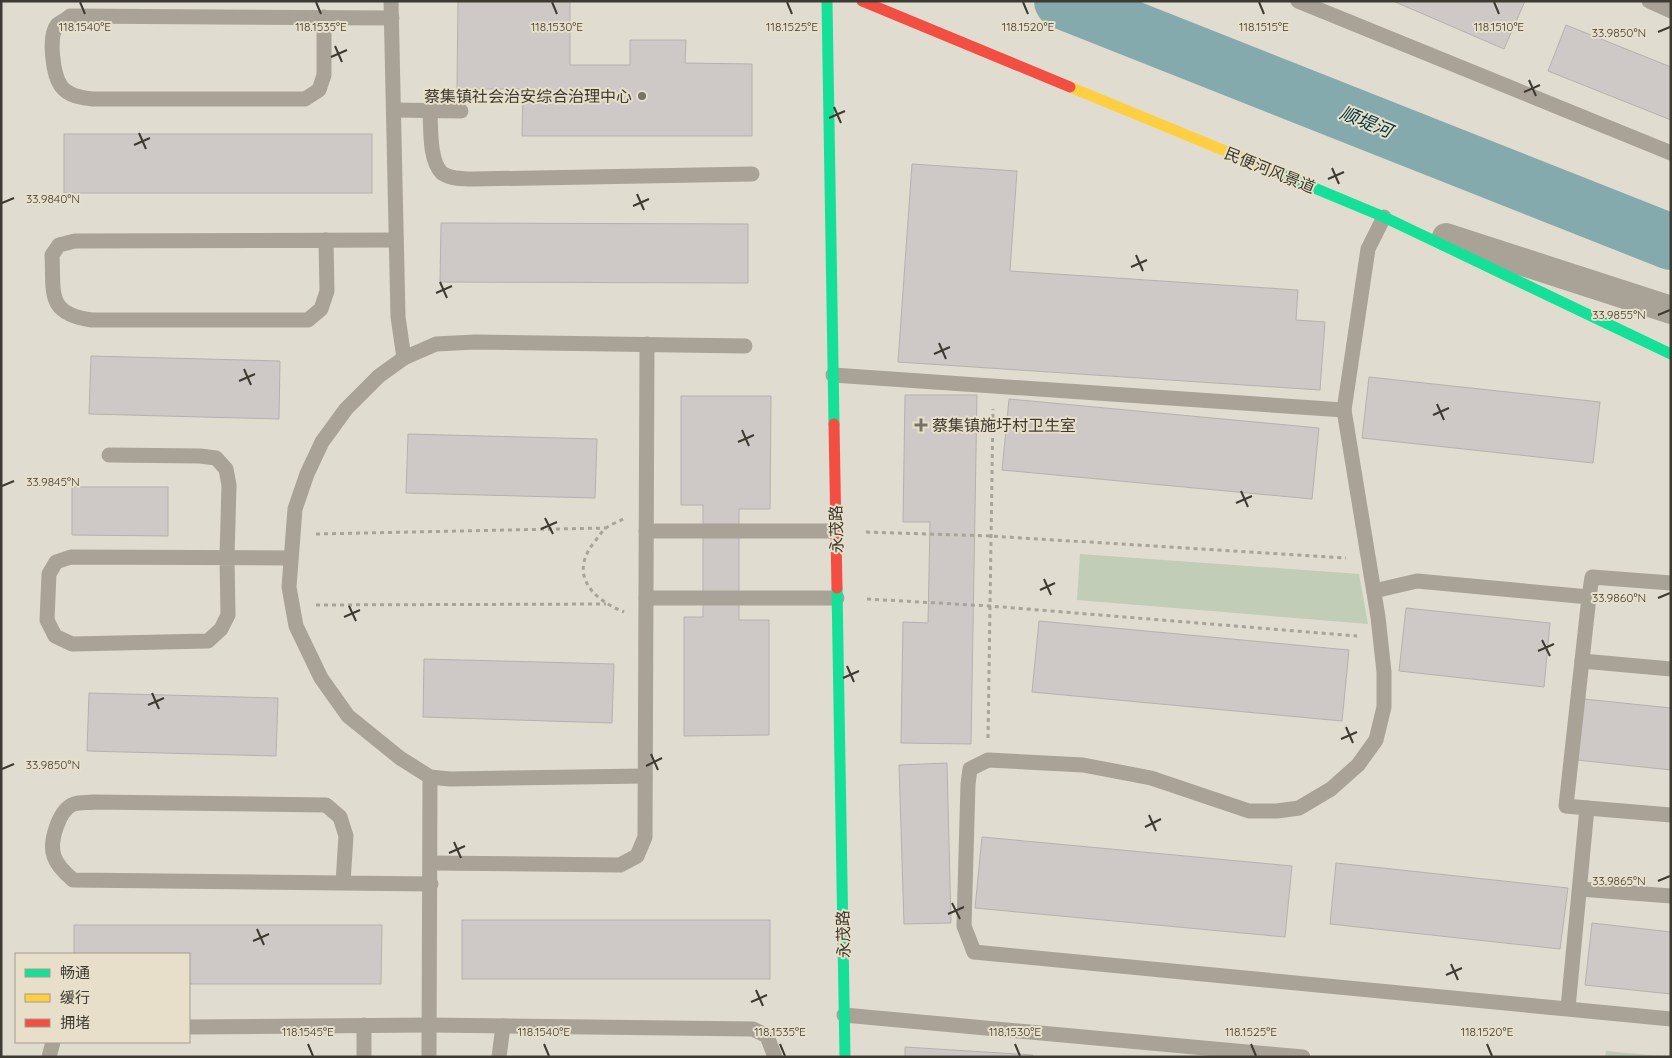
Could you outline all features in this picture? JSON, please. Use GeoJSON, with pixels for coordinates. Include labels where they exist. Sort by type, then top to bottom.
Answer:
{"type":"FeatureCollection","features":[{"type":"Feature","properties":{"kind":"street","name":"永茂路"},"geometry":{"type":"LineString","coordinates":[[827,1],[845,1057]]}},
{"type":"Feature","properties":{"kind":"street","name":"民便河风景道"},"geometry":{"type":"LineString","coordinates":[[862,1],[1384,216],[1671,354]]}},
{"type":"Feature","properties":{"kind":"street"},"geometry":{"type":"LineString","coordinates":[[1384,216],[1671,310]]}},
{"type":"Feature","properties":{"kind":"lane"},"geometry":{"type":"LineString","coordinates":[[391,1],[398,317],[404,358]]}},
{"type":"Feature","properties":{"kind":"lane"},"geometry":{"type":"LineString","coordinates":[[1298,1],[1671,153]]}},
{"type":"Feature","properties":{"kind":"lane"},"geometry":{"type":"LineString","coordinates":[[1648,1],[1671,11]]}},
{"type":"Feature","properties":{"kind":"lane"},"geometry":{"type":"LineString","coordinates":[[324,17],[324,75],[319,90],[305,99],[93,99],[78,97],[62,87],[54,71],[52,39],[57,26],[70,16],[324,17],[392,18]]}},
{"type":"Feature","properties":{"kind":"lane"},"geometry":{"type":"LineString","coordinates":[[394,110],[461,112]]}},
{"type":"Feature","properties":{"kind":"lane"},"geometry":{"type":"LineString","coordinates":[[430,111],[434,161],[443,174],[457,178],[494,179],[752,174]]}},
{"type":"Feature","properties":{"kind":"lane"},"geometry":{"type":"LineString","coordinates":[[1384,216],[1368,249],[1344,410],[1374,591],[1384,672],[1384,707],[1376,740],[1358,765],[1331,789],[1299,808],[1277,811],[1249,811],[1150,778],[1083,765],[988,760],[970,770],[964,926],[974,952],[1671,1019]]}},
{"type":"Feature","properties":{"kind":"lane"},"geometry":{"type":"LineString","coordinates":[[326,240],[327,291],[322,309],[308,320],[92,320],[76,318],[64,313],[54,300],[52,255],[59,246],[75,241],[326,240],[396,240]]}},
{"type":"Feature","properties":{"kind":"lane"},"geometry":{"type":"LineString","coordinates":[[645,776],[450,780],[430,776],[400,758],[348,716],[321,678],[296,626],[289,587],[295,509],[307,474],[322,442],[346,409],[379,376],[404,358],[436,344],[475,342],[745,346]]}},
{"type":"Feature","properties":{"kind":"lane"},"geometry":{"type":"LineString","coordinates":[[430,863],[620,865],[637,856],[645,837],[647,344]]}},
{"type":"Feature","properties":{"kind":"lane"},"geometry":{"type":"LineString","coordinates":[[833,375],[1344,410]]}},
{"type":"Feature","properties":{"kind":"lane"},"geometry":{"type":"LineString","coordinates":[[109,455],[200,456],[216,458],[226,469],[229,484],[226,558],[228,615],[221,629],[208,641],[72,644],[56,636],[47,620],[49,574],[56,562],[71,556],[226,558],[290,558]]}},
{"type":"Feature","properties":{"kind":"lane"},"geometry":{"type":"LineString","coordinates":[[646,531],[836,531]]}},
{"type":"Feature","properties":{"kind":"lane"},"geometry":{"type":"LineString","coordinates":[[1671,583],[1592,577],[1588,597],[1566,806],[1671,816]]}},
{"type":"Feature","properties":{"kind":"lane"},"geometry":{"type":"LineString","coordinates":[[1374,591],[1417,581],[1588,597]]}},
{"type":"Feature","properties":{"kind":"lane"},"geometry":{"type":"LineString","coordinates":[[646,598],[837,598]]}},
{"type":"Feature","properties":{"kind":"lane"},"geometry":{"type":"LineString","coordinates":[[1582,661],[1671,669]]}},
{"type":"Feature","properties":{"kind":"lane"},"geometry":{"type":"LineString","coordinates":[[429,1057],[430,776]]}},
{"type":"Feature","properties":{"kind":"lane"},"geometry":{"type":"LineString","coordinates":[[343,882],[346,836],[340,817],[326,805],[94,802],[74,804],[61,816],[54,833],[53,855],[61,869],[73,880],[431,884]]}},
{"type":"Feature","properties":{"kind":"lane"},"geometry":{"type":"LineString","coordinates":[[1568,1008],[1587,808]]}},
{"type":"Feature","properties":{"kind":"lane"},"geometry":{"type":"LineString","coordinates":[[1580,889],[1671,896]]}},
{"type":"Feature","properties":{"kind":"lane"},"geometry":{"type":"LineString","coordinates":[[844,1015],[1303,1057]]}},
{"type":"Feature","properties":{"kind":"lane"},"geometry":{"type":"LineString","coordinates":[[364,1025],[364,1057]]}},
{"type":"Feature","properties":{"kind":"lane"},"geometry":{"type":"LineString","coordinates":[[190,1027],[430,1025],[753,1029],[767,1036],[775,1057]]}},
{"type":"Feature","properties":{"kind":"lane"},"geometry":{"type":"LineString","coordinates":[[499,1057],[503,1026]]}},
{"type":"Feature","properties":{"kind":"lane"},"geometry":{"type":"LineString","coordinates":[[48,1057],[53,1043]]}},
{"type":"Feature","properties":{"kind":"path"},"geometry":{"type":"LineString","coordinates":[[988,760],[994,386]]}},
{"type":"Feature","properties":{"kind":"path"},"geometry":{"type":"LineString","coordinates":[[292,535],[606,528],[647,509]]}},
{"type":"Feature","properties":{"kind":"path"},"geometry":{"type":"LineString","coordinates":[[606,528],[586,552],[582,569],[586,582],[596,596],[606,604],[646,621]]}},
{"type":"Feature","properties":{"kind":"path"},"geometry":{"type":"LineString","coordinates":[[836,531],[991,536],[1369,560]]}},
{"type":"Feature","properties":{"kind":"path"},"geometry":{"type":"LineString","coordinates":[[837,598],[990,606],[1380,638]]}},
{"type":"Feature","properties":{"kind":"path"},"geometry":{"type":"LineString","coordinates":[[292,605],[606,604]]}},
{"type":"Feature","properties":{"kind":"green space"},"geometry":{"type":"Polygon","coordinates":[[[1080,554],[1359,574],[1368,624],[1077,600],[1080,554]]]}},
{"type":"Feature","properties":{"kind":"green space"},"geometry":{"type":"Polygon","coordinates":[[[1606,1051],[1671,1057],[1605,1057],[1606,1051]]]}},
{"type":"Feature","properties":{"kind":"building"},"geometry":{"type":"Polygon","coordinates":[[[458,1],[570,1],[570,65],[630,65],[630,40],[686,40],[685,63],[752,64],[752,136],[522,136],[523,89],[457,89],[458,1]]]}},
{"type":"Feature","properties":{"kind":"building"},"geometry":{"type":"Polygon","coordinates":[[[1393,1],[1525,1],[1504,49],[1393,1]]]}},
{"type":"Feature","properties":{"kind":"building"},"geometry":{"type":"Polygon","coordinates":[[[1566,25],[1671,67],[1671,120],[1548,71],[1566,25]]]}},
{"type":"Feature","properties":{"kind":"building"},"geometry":{"type":"Polygon","coordinates":[[[64,134],[372,134],[372,193],[64,193],[64,134]]]}},
{"type":"Feature","properties":{"kind":"building"},"geometry":{"type":"Polygon","coordinates":[[[912,164],[1017,171],[1010,271],[1298,290],[1296,320],[1325,322],[1320,390],[898,362],[912,164]]]}},
{"type":"Feature","properties":{"kind":"building"},"geometry":{"type":"Polygon","coordinates":[[[441,223],[748,224],[748,283],[440,282],[441,223]]]}},
{"type":"Feature","properties":{"kind":"building"},"geometry":{"type":"Polygon","coordinates":[[[91,356],[280,361],[279,419],[89,414],[91,356]]]}},
{"type":"Feature","properties":{"kind":"building"},"geometry":{"type":"Polygon","coordinates":[[[1369,377],[1600,402],[1593,463],[1362,438],[1369,377]]]}},
{"type":"Feature","properties":{"kind":"building"},"geometry":{"type":"Polygon","coordinates":[[[905,395],[977,395],[971,744],[901,743],[903,622],[928,623],[930,522],[903,522],[905,395]]]}},
{"type":"Feature","properties":{"kind":"building"},"geometry":{"type":"Polygon","coordinates":[[[681,396],[771,396],[770,509],[739,509],[739,620],[769,620],[769,735],[684,736],[684,617],[703,617],[703,505],[681,505],[681,396]]]}},
{"type":"Feature","properties":{"kind":"building"},"geometry":{"type":"Polygon","coordinates":[[[1009,399],[1319,428],[1312,499],[1002,470],[1009,399]]]}},
{"type":"Feature","properties":{"kind":"building"},"geometry":{"type":"Polygon","coordinates":[[[408,434],[597,439],[595,498],[406,493],[408,434]]]}},
{"type":"Feature","properties":{"kind":"building"},"geometry":{"type":"Polygon","coordinates":[[[72,487],[168,487],[168,536],[72,535],[72,487]]]}},
{"type":"Feature","properties":{"kind":"building"},"geometry":{"type":"Polygon","coordinates":[[[1406,608],[1550,623],[1544,687],[1399,671],[1406,608]]]}},
{"type":"Feature","properties":{"kind":"building"},"geometry":{"type":"Polygon","coordinates":[[[1039,621],[1349,650],[1342,721],[1032,692],[1039,621]]]}},
{"type":"Feature","properties":{"kind":"building"},"geometry":{"type":"Polygon","coordinates":[[[424,659],[614,664],[612,723],[423,717],[424,659]]]}},
{"type":"Feature","properties":{"kind":"building"},"geometry":{"type":"Polygon","coordinates":[[[89,693],[278,698],[276,756],[87,751],[89,693]]]}},
{"type":"Feature","properties":{"kind":"building"},"geometry":{"type":"Polygon","coordinates":[[[1584,699],[1671,708],[1671,770],[1577,760],[1584,699]]]}},
{"type":"Feature","properties":{"kind":"building"},"geometry":{"type":"Polygon","coordinates":[[[947,763],[951,923],[904,924],[899,765],[947,763]]]}},
{"type":"Feature","properties":{"kind":"building"},"geometry":{"type":"Polygon","coordinates":[[[982,837],[1292,866],[1285,937],[975,908],[982,837]]]}},
{"type":"Feature","properties":{"kind":"building"},"geometry":{"type":"Polygon","coordinates":[[[1336,863],[1568,888],[1560,949],[1330,924],[1336,863]]]}},
{"type":"Feature","properties":{"kind":"building"},"geometry":{"type":"Polygon","coordinates":[[[462,920],[770,920],[770,979],[462,979],[462,920]]]}},
{"type":"Feature","properties":{"kind":"building"},"geometry":{"type":"Polygon","coordinates":[[[1592,923],[1671,932],[1671,994],[1585,985],[1592,923]]]}},
{"type":"Feature","properties":{"kind":"building"},"geometry":{"type":"Polygon","coordinates":[[[74,925],[382,925],[381,984],[190,984],[190,953],[74,953],[74,925]]]}},
{"type":"Feature","properties":{"kind":"building"},"geometry":{"type":"Polygon","coordinates":[[[905,1047],[1033,1055],[1033,1057],[905,1057],[905,1047]]]}},
{"type":"Feature","properties":{"kind":"waterway","name":"顺堤河"},"geometry":{"type":"LineString","coordinates":[[1062,1],[1671,242]]}},
{"type":"Feature","properties":{"kind":"traffic: fast"},"geometry":{"type":"LineString","coordinates":[[827,1],[834,424]]}},
{"type":"Feature","properties":{"kind":"traffic: fast"},"geometry":{"type":"LineString","coordinates":[[1269,169],[1384,217],[1671,354]]}},
{"type":"Feature","properties":{"kind":"traffic: fast"},"geometry":{"type":"LineString","coordinates":[[837,588],[845,1057]]}},
{"type":"Feature","properties":{"kind":"traffic: slow"},"geometry":{"type":"LineString","coordinates":[[1070,87],[1269,169]]}},
{"type":"Feature","properties":{"kind":"traffic: jam"},"geometry":{"type":"LineString","coordinates":[[862,1],[1070,87]]}},
{"type":"Feature","properties":{"kind":"traffic: jam"},"geometry":{"type":"LineString","coordinates":[[834,424],[837,588]]}},
{"type":"Feature","properties":{"kind":"place","name":"蔡集镇社会治安综合治理中心"},"geometry":{"type":"Point","coordinates":[642,96]}},
{"type":"Feature","properties":{"kind":"place","name":"蔡集镇施圩村卫生室"},"geometry":{"type":"Point","coordinates":[921,425]}}]}
